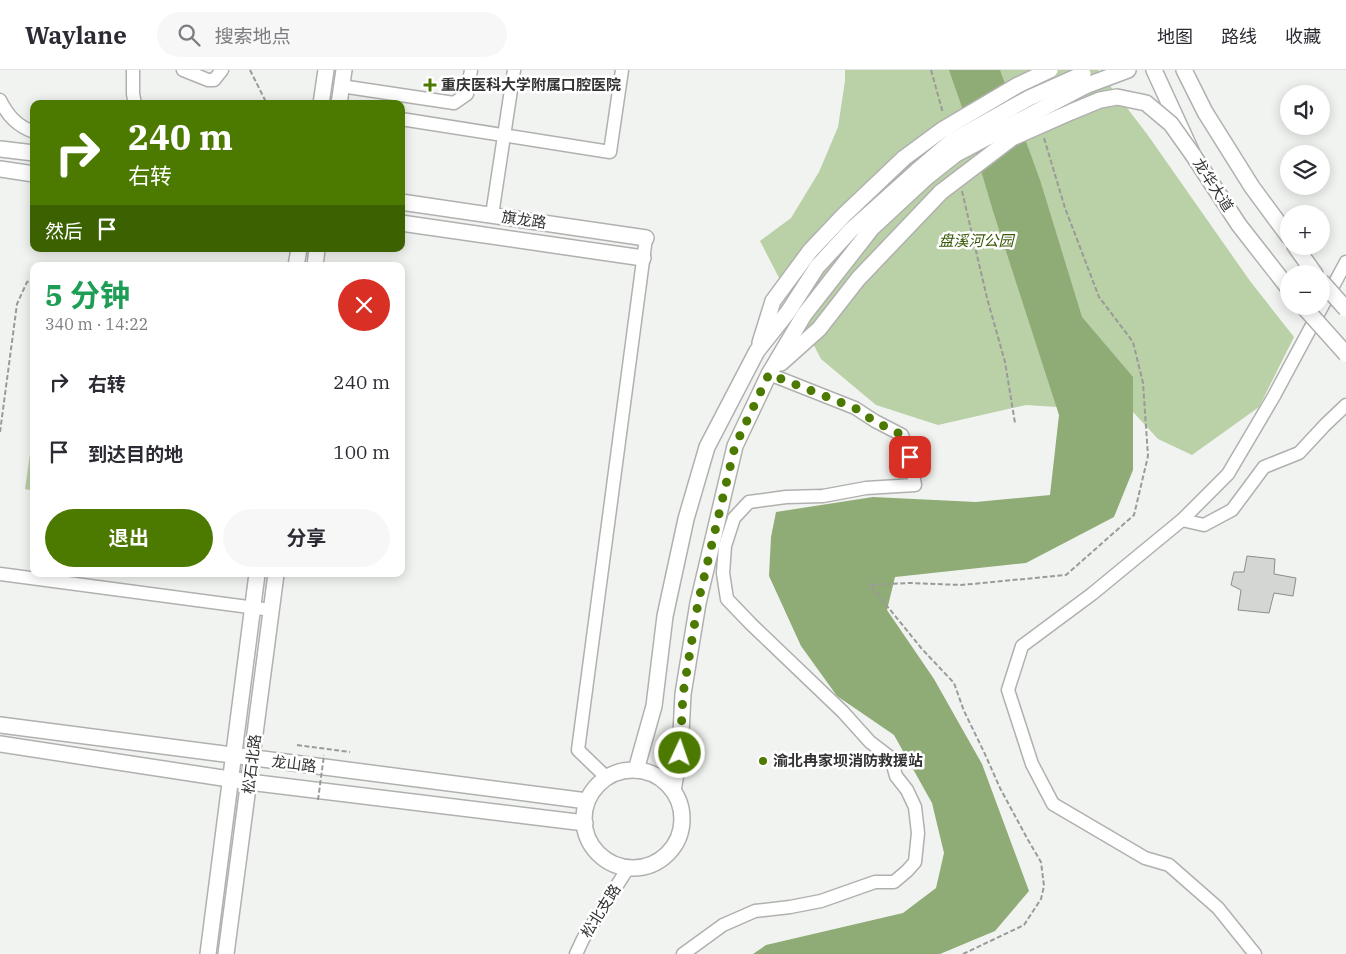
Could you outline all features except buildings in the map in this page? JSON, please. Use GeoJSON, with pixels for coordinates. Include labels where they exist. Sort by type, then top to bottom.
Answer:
{"type":"FeatureCollection","features":[{"type":"Feature","properties":{"kind":"main road"},"geometry":{"type":"LineString","coordinates":[[321,100],[326,70]]}},
{"type":"Feature","properties":{"kind":"main road"},"geometry":{"type":"LineString","coordinates":[[339,100],[344,70]]}},
{"type":"Feature","properties":{"kind":"main road"},"geometry":{"type":"LineString","coordinates":[[636,770],[654,706],[665,616],[686,519],[707,447],[757,351],[773,301],[804,258],[844,215],[904,158],[942,130],[1018,85],[1050,70]]}},
{"type":"Feature","properties":{"kind":"main road"},"geometry":{"type":"LineString","coordinates":[[757,351],[788,312],[817,267],[851,230],[922,174],[1087,77],[1128,70]]}},
{"type":"Feature","properties":{"kind":"main road","name":"龙华大道"},"geometry":{"type":"LineString","coordinates":[[1154,70],[1193,155],[1239,224],[1280,277]]}},
{"type":"Feature","properties":{"kind":"main road"},"geometry":{"type":"LineString","coordinates":[[1184,70],[1205,112],[1252,187],[1280,225]]}},
{"type":"Feature","properties":{"kind":"main road"},"geometry":{"type":"LineString","coordinates":[[769,374],[819,329],[858,278],[941,192],[1012,138],[1100,100],[1117,97],[1146,103],[1172,124],[1193,155]]}},
{"type":"Feature","properties":{"kind":"main road"},"geometry":{"type":"LineString","coordinates":[[0,149],[30,153]]}},
{"type":"Feature","properties":{"kind":"main road"},"geometry":{"type":"LineString","coordinates":[[0,170],[30,174]]}},
{"type":"Feature","properties":{"kind":"main road"},"geometry":{"type":"LineString","coordinates":[[673,790],[680,753],[683,694],[698,603],[735,446],[769,374],[804,316],[872,228],[922,174]]}},
{"type":"Feature","properties":{"kind":"main road","name":"旗龙路"},"geometry":{"type":"LineString","coordinates":[[405,203],[646,238]]}},
{"type":"Feature","properties":{"kind":"main road"},"geometry":{"type":"LineString","coordinates":[[405,224],[643,258]]}},
{"type":"Feature","properties":{"kind":"main road"},"geometry":{"type":"LineString","coordinates":[[1330,291],[1346,309]]}},
{"type":"Feature","properties":{"kind":"main road"},"geometry":{"type":"LineString","coordinates":[[1311,315],[1346,354]]}},
{"type":"Feature","properties":{"kind":"main road","name":"松石北路"},"geometry":{"type":"LineString","coordinates":[[208,954],[257,577]]}},
{"type":"Feature","properties":{"kind":"main road","name":"松石北路"},"geometry":{"type":"LineString","coordinates":[[226,954],[276,577]]}},
{"type":"Feature","properties":{"kind":"main road","name":"龙山路"},"geometry":{"type":"LineString","coordinates":[[0,725],[587,801]]}},
{"type":"Feature","properties":{"kind":"main road","name":"龙山路"},"geometry":{"type":"LineString","coordinates":[[0,744],[230,780],[584,823]]}},
{"type":"Feature","properties":{"kind":"main road"},"geometry":{"type":"LineString","coordinates":[[636,770],[650,773],[663,780],[673,790],[681,804],[683,820],[680,836],[672,850],[659,861],[644,867],[628,868],[611,863],[598,853],[588,839],[584,823],[584,812],[587,801],[595,788],[606,778],[621,771],[636,770]]}},
{"type":"Feature","properties":{"kind":"street"},"geometry":{"type":"LineString","coordinates":[[132,70],[134,100]]}},
{"type":"Feature","properties":{"kind":"street"},"geometry":{"type":"LineString","coordinates":[[183,70],[208,80],[214,80],[222,70]]}},
{"type":"Feature","properties":{"kind":"street"},"geometry":{"type":"LineString","coordinates":[[341,86],[454,103],[467,94],[471,70]]}},
{"type":"Feature","properties":{"kind":"street"},"geometry":{"type":"LineString","coordinates":[[492,215],[514,70]]}},
{"type":"Feature","properties":{"kind":"street"},"geometry":{"type":"LineString","coordinates":[[405,120],[610,152],[622,70]]}},
{"type":"Feature","properties":{"kind":"street"},"geometry":{"type":"LineString","coordinates":[[0,100],[14,122],[30,131]]}},
{"type":"Feature","properties":{"kind":"street"},"geometry":{"type":"LineString","coordinates":[[606,778],[578,750],[646,238]]}},
{"type":"Feature","properties":{"kind":"street"},"geometry":{"type":"LineString","coordinates":[[1255,954],[1218,908],[1169,865],[1145,858],[1053,804],[1032,764],[1008,690],[1022,646],[1092,594],[1182,520],[1228,474],[1274,396],[1346,262]]}},
{"type":"Feature","properties":{"kind":"street"},"geometry":{"type":"LineString","coordinates":[[683,954],[724,925],[755,911],[820,901],[875,882],[894,882],[915,862],[918,833],[916,807],[908,790],[896,776],[891,758],[870,742],[843,712],[750,624],[727,599],[722,573],[725,546],[734,518],[749,502],[786,497],[823,496],[866,488],[915,485],[910,457],[902,435],[874,421],[855,408],[769,374]]}},
{"type":"Feature","properties":{"kind":"street"},"geometry":{"type":"LineString","coordinates":[[1182,520],[1204,526],[1232,510],[1264,467],[1299,453],[1346,405]]}},
{"type":"Feature","properties":{"kind":"street"},"geometry":{"type":"LineString","coordinates":[[0,574],[271,610]]}},
{"type":"Feature","properties":{"kind":"street","name":"松北支路"},"geometry":{"type":"LineString","coordinates":[[576,954],[583,939],[628,868]]}},
{"type":"Feature","properties":{"kind":"path"},"geometry":{"type":"LineString","coordinates":[[250,70],[265,100]]}},
{"type":"Feature","properties":{"kind":"path"},"geometry":{"type":"LineString","coordinates":[[931,70],[944,115]]}},
{"type":"Feature","properties":{"kind":"path"},"geometry":{"type":"LineString","coordinates":[[963,954],[1024,925],[1041,899],[1044,886],[1042,862],[1000,788],[964,711],[954,683],[922,649],[870,585],[910,583],[961,585],[1066,575],[1134,515],[1148,456],[1143,384],[1133,342],[1099,297],[1065,208],[1043,133]]}},
{"type":"Feature","properties":{"kind":"path"},"geometry":{"type":"LineString","coordinates":[[960,185],[987,298],[1005,362],[1015,423]]}},
{"type":"Feature","properties":{"kind":"path"},"geometry":{"type":"LineString","coordinates":[[0,432],[16,304],[27,282],[30,281]]}},
{"type":"Feature","properties":{"kind":"path"},"geometry":{"type":"LineString","coordinates":[[298,745],[350,752]]}},
{"type":"Feature","properties":{"kind":"path"},"geometry":{"type":"LineString","coordinates":[[318,800],[325,748]]}},
{"type":"Feature","properties":{"kind":"green space","name":"盘溪河公园"},"geometry":{"type":"Polygon","coordinates":[[[845,70],[1098,70],[1147,134],[1250,281],[1294,337],[1259,407],[1192,455],[1158,439],[1133,412],[1026,405],[938,425],[876,405],[821,359],[760,241],[791,218],[819,172],[838,127],[845,70]]]}},
{"type":"Feature","properties":{"kind":"green space"},"geometry":{"type":"Polygon","coordinates":[[[30,454],[30,490],[25,489],[30,454]]]}},
{"type":"Feature","properties":{"kind":"shaded area"},"geometry":{"type":"Polygon","coordinates":[[[949,70],[1000,70],[1040,180],[1082,317],[1133,377],[1133,470],[1114,517],[1026,563],[895,577],[887,610],[934,679],[982,764],[1029,891],[995,931],[940,954],[753,954],[766,945],[903,913],[936,888],[944,853],[932,803],[894,735],[837,696],[801,646],[769,576],[771,537],[776,512],[873,497],[976,502],[1050,495],[1059,415],[949,70]]]}},
{"type":"Feature","properties":{"kind":"place","name":"重庆医科大学附属口腔医院"},"geometry":{"type":"Point","coordinates":[430,85]}},
{"type":"Feature","properties":{"kind":"place","name":"渝北冉家坝消防救援站"},"geometry":{"type":"Point","coordinates":[763,761]}},
{"type":"Feature","properties":{"kind":"route"},"geometry":{"type":"LineString","coordinates":[[680,753],[683,694],[698,603],[735,446],[769,374],[855,408],[874,421],[902,435],[910,457]]}}]}
